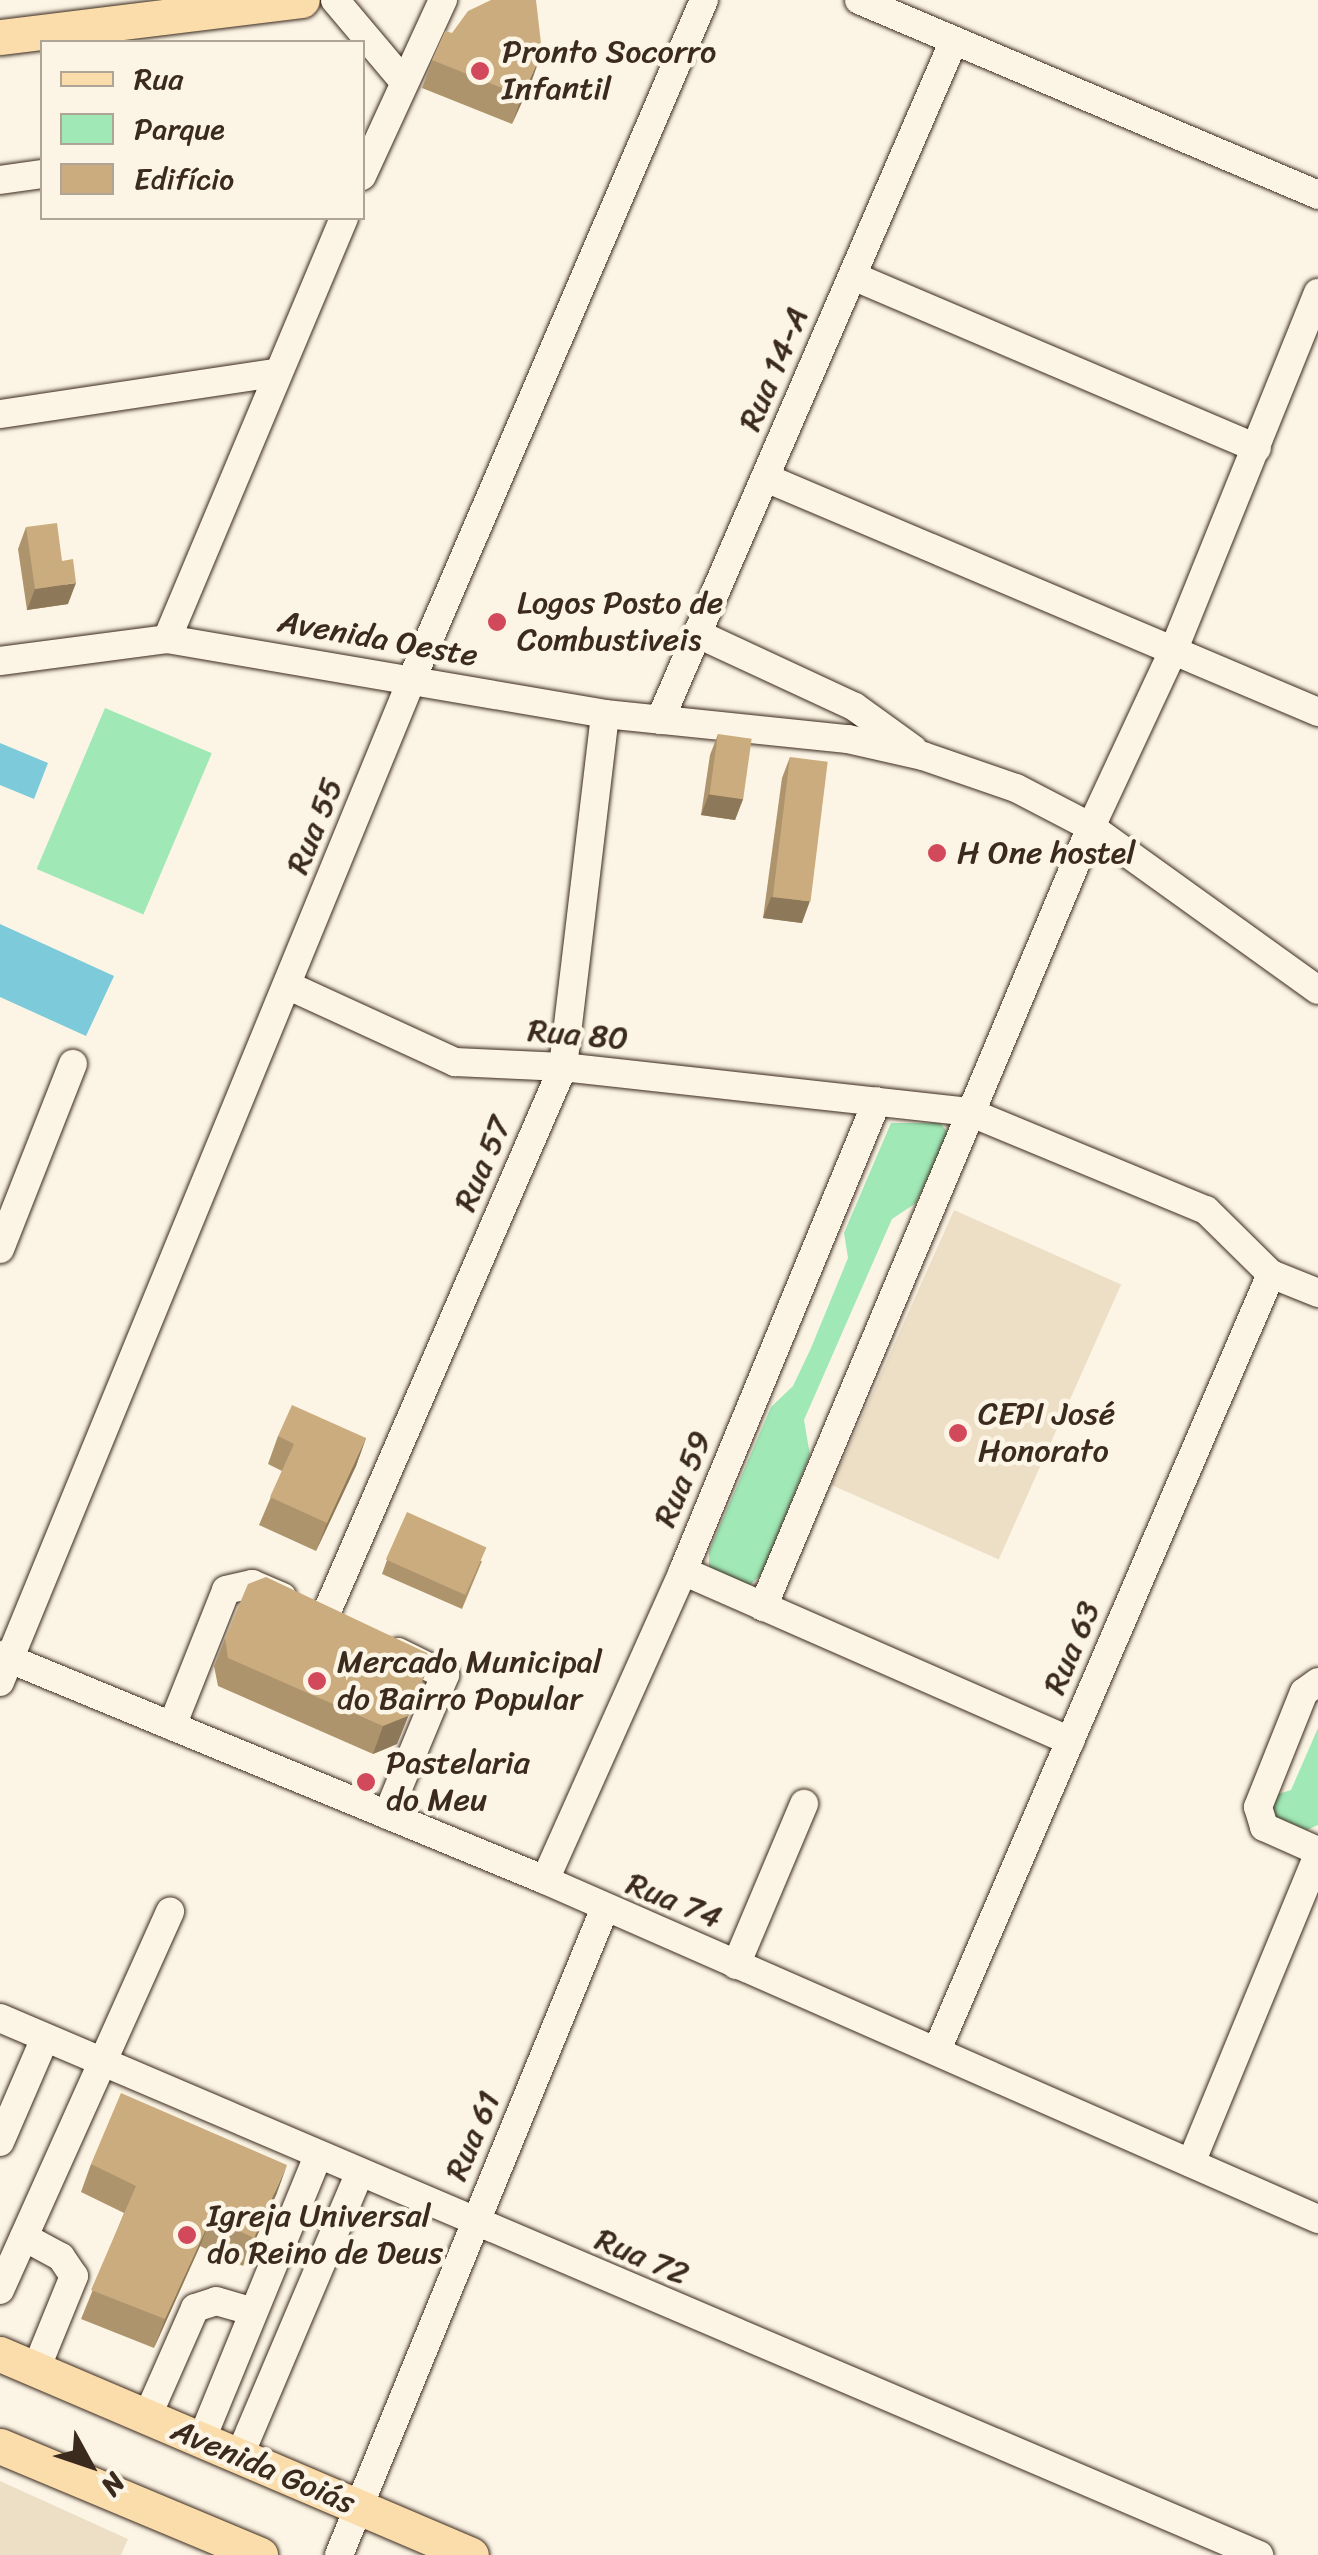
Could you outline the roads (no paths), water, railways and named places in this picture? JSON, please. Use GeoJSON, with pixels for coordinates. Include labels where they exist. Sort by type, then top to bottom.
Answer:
{"type":"FeatureCollection","features":[{"type":"Feature","properties":{"kind":"main road"},"geometry":{"type":"LineString","coordinates":[[0,37],[187,7],[302,0]]}},
{"type":"Feature","properties":{"kind":"main road","name":"Avenida Goiás"},"geometry":{"type":"LineString","coordinates":[[0,2354],[471,2555]]}},
{"type":"Feature","properties":{"kind":"main road"},"geometry":{"type":"LineString","coordinates":[[0,2446],[260,2555]]}},
{"type":"Feature","properties":{"kind":"street"},"geometry":{"type":"LineString","coordinates":[[335,0],[404,82]]}},
{"type":"Feature","properties":{"kind":"street"},"geometry":{"type":"LineString","coordinates":[[365,164],[375,124],[404,82],[442,0]]}},
{"type":"Feature","properties":{"kind":"street","name":"Rua 55"},"geometry":{"type":"LineString","coordinates":[[4,1665],[289,986],[412,680],[704,0]]}},
{"type":"Feature","properties":{"kind":"street"},"geometry":{"type":"LineString","coordinates":[[859,0],[952,45],[1318,195]]}},
{"type":"Feature","properties":{"kind":"street","name":"Rua 14-A"},"geometry":{"type":"LineString","coordinates":[[660,720],[952,45]]}},
{"type":"Feature","properties":{"kind":"street"},"geometry":{"type":"LineString","coordinates":[[0,180],[40,174]]}},
{"type":"Feature","properties":{"kind":"street"},"geometry":{"type":"LineString","coordinates":[[167,639],[275,373],[343,220]]}},
{"type":"Feature","properties":{"kind":"street"},"geometry":{"type":"LineString","coordinates":[[852,276],[1257,448]]}},
{"type":"Feature","properties":{"kind":"street"},"geometry":{"type":"LineString","coordinates":[[763,1607],[1090,828],[1174,650],[1318,292]]}},
{"type":"Feature","properties":{"kind":"street"},"geometry":{"type":"LineString","coordinates":[[0,414],[275,373]]}},
{"type":"Feature","properties":{"kind":"street"},"geometry":{"type":"LineString","coordinates":[[766,478],[1318,712]]}},
{"type":"Feature","properties":{"kind":"street","name":"Avenida Oeste"},"geometry":{"type":"LineString","coordinates":[[698,634],[854,707],[923,756]]}},
{"type":"Feature","properties":{"kind":"street","name":"Avenida Oeste"},"geometry":{"type":"LineString","coordinates":[[0,661],[167,639],[605,714],[848,738],[923,756],[1016,788],[1090,828],[1313,976]]}},
{"type":"Feature","properties":{"kind":"street","name":"Rua 57"},"geometry":{"type":"LineString","coordinates":[[325,1616],[563,1066],[605,714]]}},
{"type":"Feature","properties":{"kind":"street","name":"Rua 80"},"geometry":{"type":"LineString","coordinates":[[289,986],[455,1062],[563,1066],[969,1112],[1206,1210],[1271,1274]]}},
{"type":"Feature","properties":{"kind":"street"},"geometry":{"type":"LineString","coordinates":[[0,1249],[73,1064]]}},
{"type":"Feature","properties":{"kind":"street","name":"Rua 59"},"geometry":{"type":"LineString","coordinates":[[545,1880],[682,1571],[878,1101]]}},
{"type":"Feature","properties":{"kind":"street"},"geometry":{"type":"LineString","coordinates":[[1271,1274],[1318,1294]]}},
{"type":"Feature","properties":{"kind":"street","name":"Rua 63"},"geometry":{"type":"LineString","coordinates":[[937,2050],[1271,1274]]}},
{"type":"Feature","properties":{"kind":"street"},"geometry":{"type":"LineString","coordinates":[[682,1571],[1070,1741]]}},
{"type":"Feature","properties":{"kind":"street"},"geometry":{"type":"LineString","coordinates":[[172,1726],[226,1590],[252,1584],[445,1675],[387,1815]]}},
{"type":"Feature","properties":{"kind":"street","name":"Rua 74"},"geometry":{"type":"LineString","coordinates":[[4,1665],[172,1726],[545,1880],[604,1910],[937,2050],[1318,2219]]}},
{"type":"Feature","properties":{"kind":"street"},"geometry":{"type":"LineString","coordinates":[[1192,2163],[1318,1853],[1264,1827],[1258,1806],[1304,1692],[1318,1682]]}},
{"type":"Feature","properties":{"kind":"street"},"geometry":{"type":"LineString","coordinates":[[736,1965],[804,1804]]}},
{"type":"Feature","properties":{"kind":"street","name":"Rua 61"},"geometry":{"type":"LineString","coordinates":[[339,2555],[604,1910]]}},
{"type":"Feature","properties":{"kind":"street"},"geometry":{"type":"LineString","coordinates":[[0,2290],[170,1911]]}},
{"type":"Feature","properties":{"kind":"street","name":"Rua 72"},"geometry":{"type":"LineString","coordinates":[[0,2018],[1253,2554]]}},
{"type":"Feature","properties":{"kind":"street"},"geometry":{"type":"LineString","coordinates":[[0,2142],[45,2038]]}},
{"type":"Feature","properties":{"kind":"street"},"geometry":{"type":"LineString","coordinates":[[201,2440],[250,2311],[318,2156]]}},
{"type":"Feature","properties":{"kind":"street"},"geometry":{"type":"LineString","coordinates":[[239,2456],[359,2174]]}},
{"type":"Feature","properties":{"kind":"street"},"geometry":{"type":"LineString","coordinates":[[24,2238],[61,2256],[74,2276],[36,2369]]}},
{"type":"Feature","properties":{"kind":"street"},"geometry":{"type":"LineString","coordinates":[[146,2417],[195,2308],[216,2301],[250,2311]]}},
{"type":"Feature","properties":{"kind":"water"},"geometry":{"type":"Polygon","coordinates":[[[0,743],[48,763],[34,799],[0,785],[0,743]]]}},
{"type":"Feature","properties":{"kind":"water"},"geometry":{"type":"Polygon","coordinates":[[[0,924],[114,976],[86,1036],[0,997],[0,924]]]}},
{"type":"Feature","properties":{"kind":"place","name":"Pronto Socorro Infantil"},"geometry":{"type":"Point","coordinates":[480,71]}},
{"type":"Feature","properties":{"kind":"place","name":"Logos Posto de Combustiveis"},"geometry":{"type":"Point","coordinates":[497,622]}},
{"type":"Feature","properties":{"kind":"place","name":"H One hostel"},"geometry":{"type":"Point","coordinates":[937,853]}},
{"type":"Feature","properties":{"kind":"place","name":"CEPI José Honorato"},"geometry":{"type":"Point","coordinates":[958,1433]}},
{"type":"Feature","properties":{"kind":"place","name":"Mercado Municipal do Bairro Popular"},"geometry":{"type":"Point","coordinates":[317,1681]}},
{"type":"Feature","properties":{"kind":"place","name":"Pastelaria do Meu"},"geometry":{"type":"Point","coordinates":[366,1782]}},
{"type":"Feature","properties":{"kind":"place","name":"Igreja Universal do Reino de Deus"},"geometry":{"type":"Point","coordinates":[187,2235]}}]}
